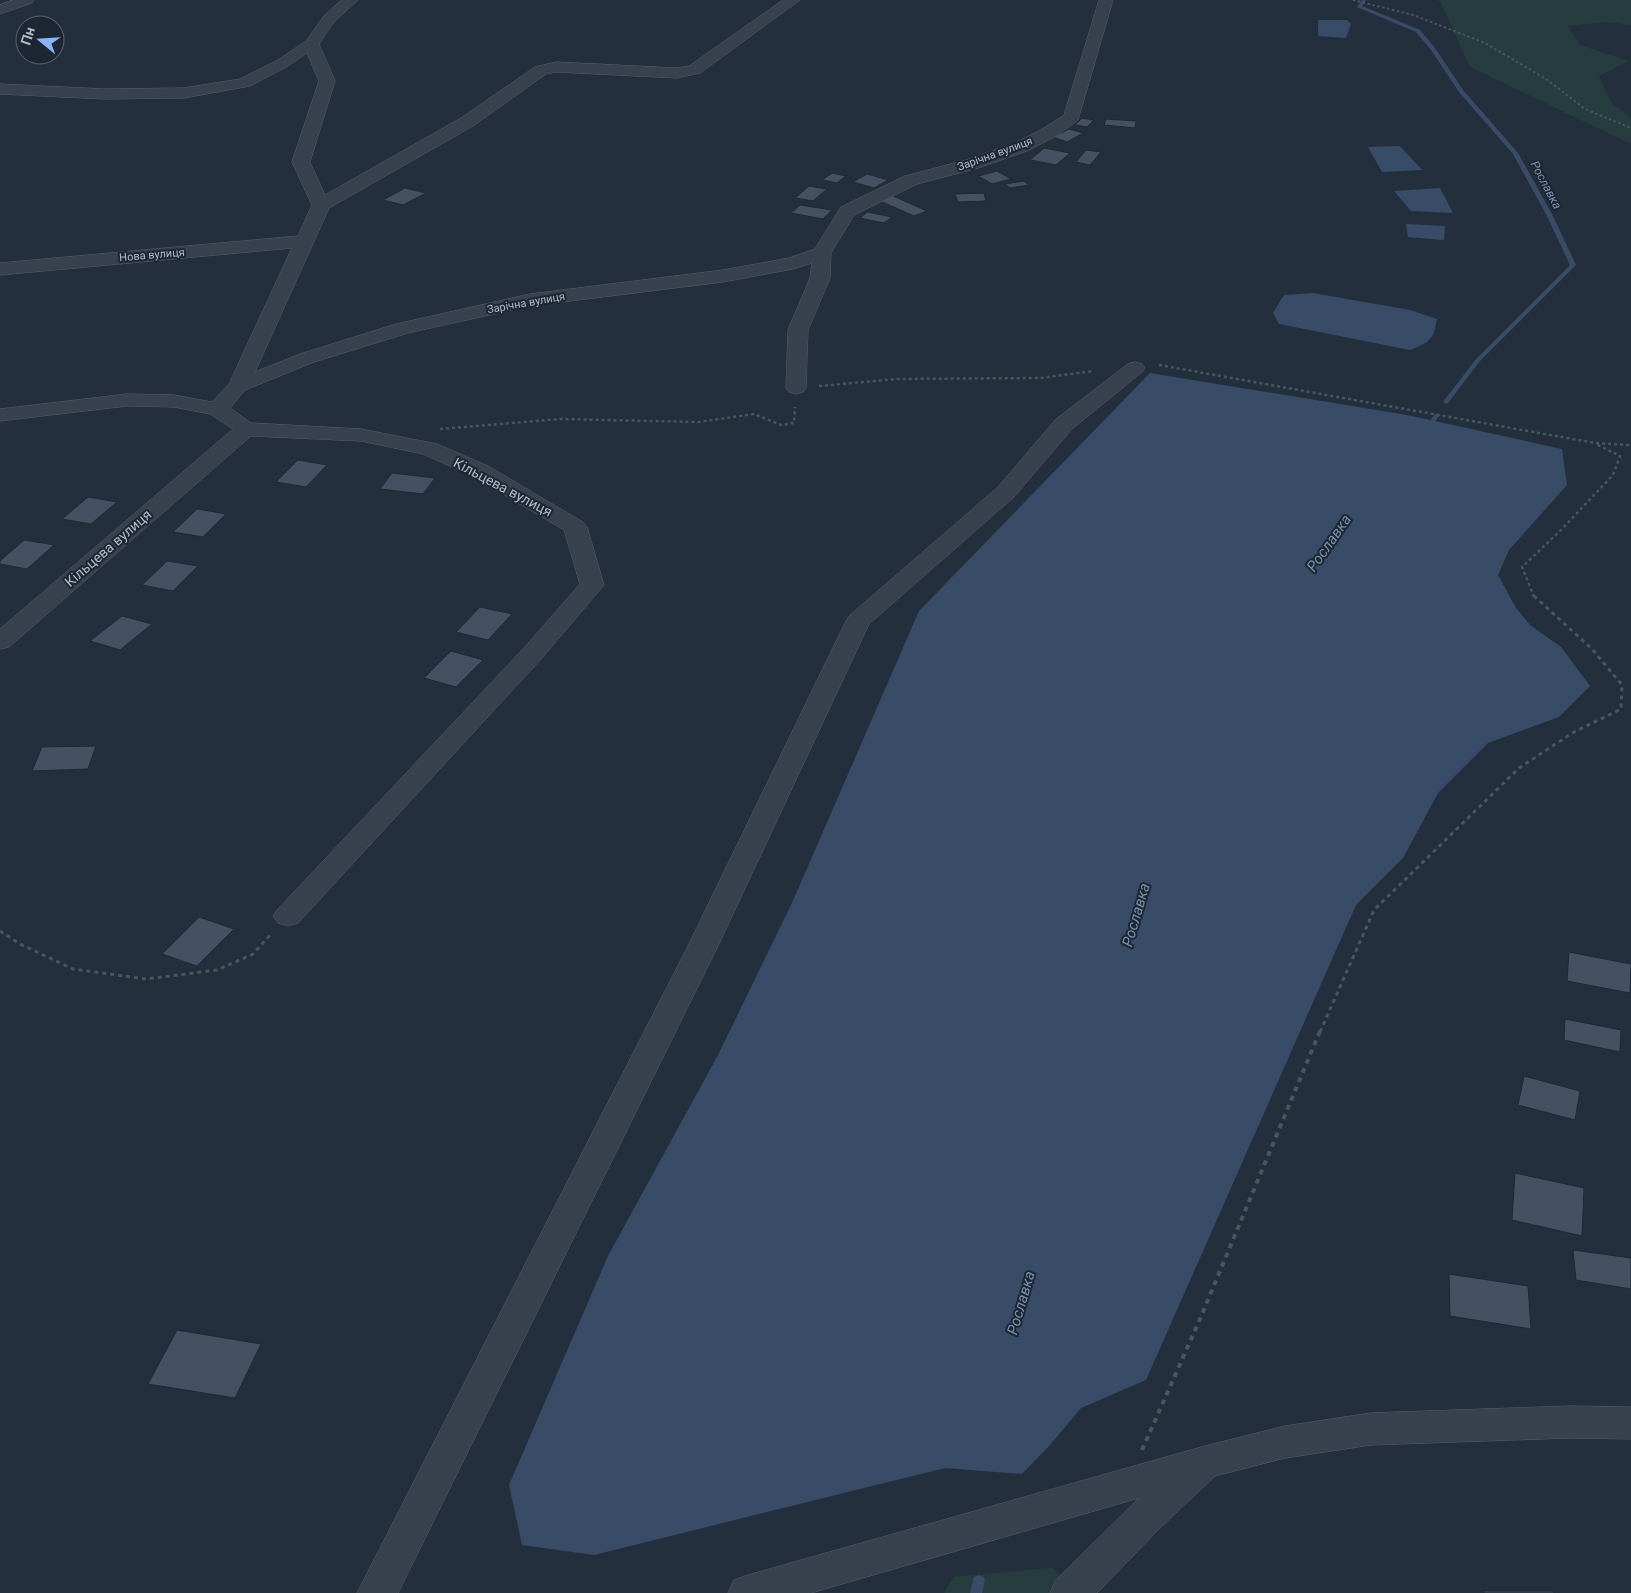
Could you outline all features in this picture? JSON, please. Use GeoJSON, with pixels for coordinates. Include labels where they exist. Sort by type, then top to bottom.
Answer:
{"type":"FeatureCollection","features":[{"type":"Feature","properties":{"kind":"street"},"geometry":{"type":"LineString","coordinates":[[0,10],[26,0]]}},
{"type":"Feature","properties":{"kind":"street"},"geometry":{"type":"LineString","coordinates":[[0,89],[104,94],[184,93],[244,83],[283,63],[312,44],[329,19],[351,0]]}},
{"type":"Feature","properties":{"kind":"street"},"geometry":{"type":"LineString","coordinates":[[217,409],[238,386],[320,205],[467,122],[541,70],[556,67],[678,73],[694,70],[793,0]]}},
{"type":"Feature","properties":{"kind":"street","name":"Зарічна вулиця"},"geometry":{"type":"LineString","coordinates":[[796,388],[798,330],[820,278],[822,253],[847,211],[911,180],[972,164],[1022,146],[1050,132],[1072,117],[1106,0]]}},
{"type":"Feature","properties":{"kind":"street"},"geometry":{"type":"LineString","coordinates":[[312,44],[327,82],[301,162],[320,205]]}},
{"type":"Feature","properties":{"kind":"street","name":"Нова вулиця"},"geometry":{"type":"LineString","coordinates":[[0,269],[304,241]]}},
{"type":"Feature","properties":{"kind":"street","name":"Зарічна вулиця"},"geometry":{"type":"LineString","coordinates":[[238,386],[307,358],[403,328],[530,300],[723,276],[793,263],[822,253]]}},
{"type":"Feature","properties":{"kind":"street"},"geometry":{"type":"LineString","coordinates":[[378,1593],[702,948],[858,621],[1006,492],[1064,424],[1135,368]]}},
{"type":"Feature","properties":{"kind":"street"},"geometry":{"type":"LineString","coordinates":[[0,415],[135,399],[174,401],[217,409],[246,429]]}},
{"type":"Feature","properties":{"kind":"street","name":"Кільцева вулиця"},"geometry":{"type":"LineString","coordinates":[[0,642],[246,429],[361,436],[429,449],[480,471],[575,527],[592,585],[533,653],[288,916]]}},
{"type":"Feature","properties":{"kind":"street"},"geometry":{"type":"LineString","coordinates":[[748,1593],[1205,1462],[1284,1442],[1371,1430],[1570,1422],[1631,1423]]}},
{"type":"Feature","properties":{"kind":"street"},"geometry":{"type":"LineString","coordinates":[[1070,1593],[1145,1517],[1205,1462]]}},
{"type":"Feature","properties":{"kind":"path"},"geometry":{"type":"LineString","coordinates":[[1352,0],[1412,14],[1485,43],[1546,79],[1585,109],[1631,128]]}},
{"type":"Feature","properties":{"kind":"path"},"geometry":{"type":"LineString","coordinates":[[440,429],[560,418],[698,422],[754,414],[781,425],[794,423],[796,388],[897,379],[1040,378],[1120,367],[1135,368],[1144,363],[1595,443],[1631,445]]}},
{"type":"Feature","properties":{"kind":"path"},"geometry":{"type":"LineString","coordinates":[[1127,1484],[1200,1319],[1304,1067],[1374,910],[1519,768],[1574,732],[1622,709],[1622,685],[1592,649],[1535,599],[1522,567],[1560,531],[1612,475],[1620,456],[1595,443]]}},
{"type":"Feature","properties":{"kind":"path"},"geometry":{"type":"LineString","coordinates":[[0,931],[20,944],[74,969],[146,979],[217,970],[253,954],[288,916]]}},
{"type":"Feature","properties":{"kind":"green space"},"geometry":{"type":"Polygon","coordinates":[[[1436,0],[1631,0],[1631,25],[1605,22],[1568,26],[1580,45],[1629,61],[1599,76],[1611,102],[1631,119],[1631,144],[1470,67],[1440,1],[1436,0]]]}},
{"type":"Feature","properties":{"kind":"green space"},"geometry":{"type":"Polygon","coordinates":[[[1052,1568],[1082,1593],[944,1593],[954,1577],[1052,1568]]]}},
{"type":"Feature","properties":{"kind":"water"},"geometry":{"type":"Polygon","coordinates":[[[1318,20],[1347,20],[1351,24],[1346,38],[1318,36],[1318,20]]]}},
{"type":"Feature","properties":{"kind":"water"},"geometry":{"type":"Polygon","coordinates":[[[1400,146],[1422,170],[1382,172],[1368,147],[1400,146]]]}},
{"type":"Feature","properties":{"kind":"water"},"geometry":{"type":"Polygon","coordinates":[[[1440,188],[1453,213],[1411,211],[1394,191],[1440,188]]]}},
{"type":"Feature","properties":{"kind":"water"},"geometry":{"type":"Polygon","coordinates":[[[1406,224],[1445,226],[1444,240],[1408,237],[1406,224]]]}},
{"type":"Feature","properties":{"kind":"water"},"geometry":{"type":"Polygon","coordinates":[[[1313,293],[1410,310],[1437,319],[1434,332],[1430,339],[1422,345],[1410,350],[1279,324],[1273,313],[1284,295],[1313,293]]]}},
{"type":"Feature","properties":{"kind":"water"},"geometry":{"type":"Polygon","coordinates":[[[1150,373],[1407,415],[1562,449],[1567,485],[1509,550],[1498,575],[1516,608],[1530,625],[1561,647],[1590,686],[1559,717],[1488,743],[1438,793],[1403,858],[1356,905],[1146,1380],[1081,1408],[1022,1474],[945,1468],[594,1555],[522,1545],[509,1485],[608,1256],[718,1055],[792,903],[919,611],[1150,373]]]}},
{"type":"Feature","properties":{"kind":"building"},"geometry":{"type":"Polygon","coordinates":[[[1082,118],[1094,120],[1087,127],[1075,125],[1082,118]]]}},
{"type":"Feature","properties":{"kind":"building"},"geometry":{"type":"Polygon","coordinates":[[[1106,119],[1136,121],[1135,128],[1104,125],[1106,119]]]}},
{"type":"Feature","properties":{"kind":"building"},"geometry":{"type":"Polygon","coordinates":[[[1069,129],[1083,133],[1067,142],[1053,137],[1069,129]]]}},
{"type":"Feature","properties":{"kind":"building"},"geometry":{"type":"Polygon","coordinates":[[[1044,148],[1070,153],[1056,165],[1030,160],[1044,148]]]}},
{"type":"Feature","properties":{"kind":"building"},"geometry":{"type":"Polygon","coordinates":[[[1086,150],[1101,152],[1090,165],[1076,162],[1086,150]]]}},
{"type":"Feature","properties":{"kind":"building"},"geometry":{"type":"Polygon","coordinates":[[[997,171],[1011,179],[992,184],[978,176],[997,171]]]}},
{"type":"Feature","properties":{"kind":"building"},"geometry":{"type":"Polygon","coordinates":[[[832,173],[846,176],[837,183],[822,180],[832,173]]]}},
{"type":"Feature","properties":{"kind":"building"},"geometry":{"type":"Polygon","coordinates":[[[867,174],[888,180],[874,188],[853,182],[867,174]]]}},
{"type":"Feature","properties":{"kind":"building"},"geometry":{"type":"Polygon","coordinates":[[[1024,181],[1029,185],[1010,188],[1005,184],[1024,181]]]}},
{"type":"Feature","properties":{"kind":"building"},"geometry":{"type":"Polygon","coordinates":[[[809,186],[827,189],[813,201],[795,198],[809,186]]]}},
{"type":"Feature","properties":{"kind":"building"},"geometry":{"type":"Polygon","coordinates":[[[405,188],[426,193],[403,205],[383,200],[405,188]]]}},
{"type":"Feature","properties":{"kind":"building"},"geometry":{"type":"Polygon","coordinates":[[[984,193],[986,201],[958,202],[955,194],[984,193]]]}},
{"type":"Feature","properties":{"kind":"building"},"geometry":{"type":"Polygon","coordinates":[[[891,195],[927,211],[914,216],[878,200],[891,195]]]}},
{"type":"Feature","properties":{"kind":"building"},"geometry":{"type":"Polygon","coordinates":[[[800,205],[832,210],[823,219],[791,213],[800,205]]]}},
{"type":"Feature","properties":{"kind":"building"},"geometry":{"type":"Polygon","coordinates":[[[867,212],[892,217],[884,223],[860,218],[867,212]]]}},
{"type":"Feature","properties":{"kind":"building"},"geometry":{"type":"Polygon","coordinates":[[[298,460],[327,465],[306,487],[276,482],[298,460]]]}},
{"type":"Feature","properties":{"kind":"building"},"geometry":{"type":"Polygon","coordinates":[[[392,473],[435,478],[423,494],[380,489],[392,473]]]}},
{"type":"Feature","properties":{"kind":"building"},"geometry":{"type":"Polygon","coordinates":[[[88,497],[117,502],[91,524],[62,519],[88,497]]]}},
{"type":"Feature","properties":{"kind":"building"},"geometry":{"type":"Polygon","coordinates":[[[197,509],[226,514],[203,537],[173,532],[197,509]]]}},
{"type":"Feature","properties":{"kind":"building"},"geometry":{"type":"Polygon","coordinates":[[[24,540],[54,545],[27,569],[0,564],[0,561],[24,540]]]}},
{"type":"Feature","properties":{"kind":"building"},"geometry":{"type":"Polygon","coordinates":[[[167,561],[198,566],[173,591],[142,585],[167,561]]]}},
{"type":"Feature","properties":{"kind":"building"},"geometry":{"type":"Polygon","coordinates":[[[480,607],[512,614],[488,640],[456,632],[480,607]]]}},
{"type":"Feature","properties":{"kind":"building"},"geometry":{"type":"Polygon","coordinates":[[[122,616],[152,624],[120,650],[90,641],[122,616]]]}},
{"type":"Feature","properties":{"kind":"building"},"geometry":{"type":"Polygon","coordinates":[[[451,651],[483,660],[456,687],[424,678],[451,651]]]}},
{"type":"Feature","properties":{"kind":"building"},"geometry":{"type":"Polygon","coordinates":[[[96,746],[88,769],[32,771],[42,747],[96,746]]]}},
{"type":"Feature","properties":{"kind":"building"},"geometry":{"type":"Polygon","coordinates":[[[199,917],[234,929],[197,966],[162,954],[199,917]]]}},
{"type":"Feature","properties":{"kind":"building"},"geometry":{"type":"Polygon","coordinates":[[[1569,952],[1631,964],[1630,993],[1567,981],[1569,952]]]}},
{"type":"Feature","properties":{"kind":"building"},"geometry":{"type":"Polygon","coordinates":[[[1565,1019],[1621,1030],[1620,1052],[1564,1040],[1565,1019]]]}},
{"type":"Feature","properties":{"kind":"building"},"geometry":{"type":"Polygon","coordinates":[[[1524,1076],[1580,1091],[1575,1120],[1518,1105],[1524,1076]]]}},
{"type":"Feature","properties":{"kind":"building"},"geometry":{"type":"Polygon","coordinates":[[[1515,1173],[1584,1188],[1582,1236],[1512,1220],[1515,1173]]]}},
{"type":"Feature","properties":{"kind":"building"},"geometry":{"type":"Polygon","coordinates":[[[1573,1250],[1631,1258],[1631,1289],[1576,1280],[1573,1250]]]}},
{"type":"Feature","properties":{"kind":"building"},"geometry":{"type":"Polygon","coordinates":[[[1449,1274],[1528,1286],[1531,1329],[1450,1316],[1449,1274]]]}},
{"type":"Feature","properties":{"kind":"building"},"geometry":{"type":"Polygon","coordinates":[[[177,1330],[261,1344],[235,1398],[148,1384],[177,1330]]]}},
{"type":"Feature","properties":{"kind":"building"},"geometry":{"type":"Polygon","coordinates":[[[1484,1591],[1554,1591],[1554,1593],[1484,1593],[1484,1591]]]}},
{"type":"Feature","properties":{"kind":"waterway","name":"Рославка"},"geometry":{"type":"LineString","coordinates":[[1364,0],[1359,6],[1418,31],[1433,49],[1461,91],[1515,153],[1550,216],[1573,265],[1478,360],[1446,402]]}},
{"type":"Feature","properties":{"kind":"waterway","name":"Рославка"},"geometry":{"type":"LineString","coordinates":[[1426,430],[1436,416]]}},
{"type":"Feature","properties":{"kind":"waterway","name":"Рославка"},"geometry":{"type":"LineString","coordinates":[[976,1593],[979,1581]]}}]}
